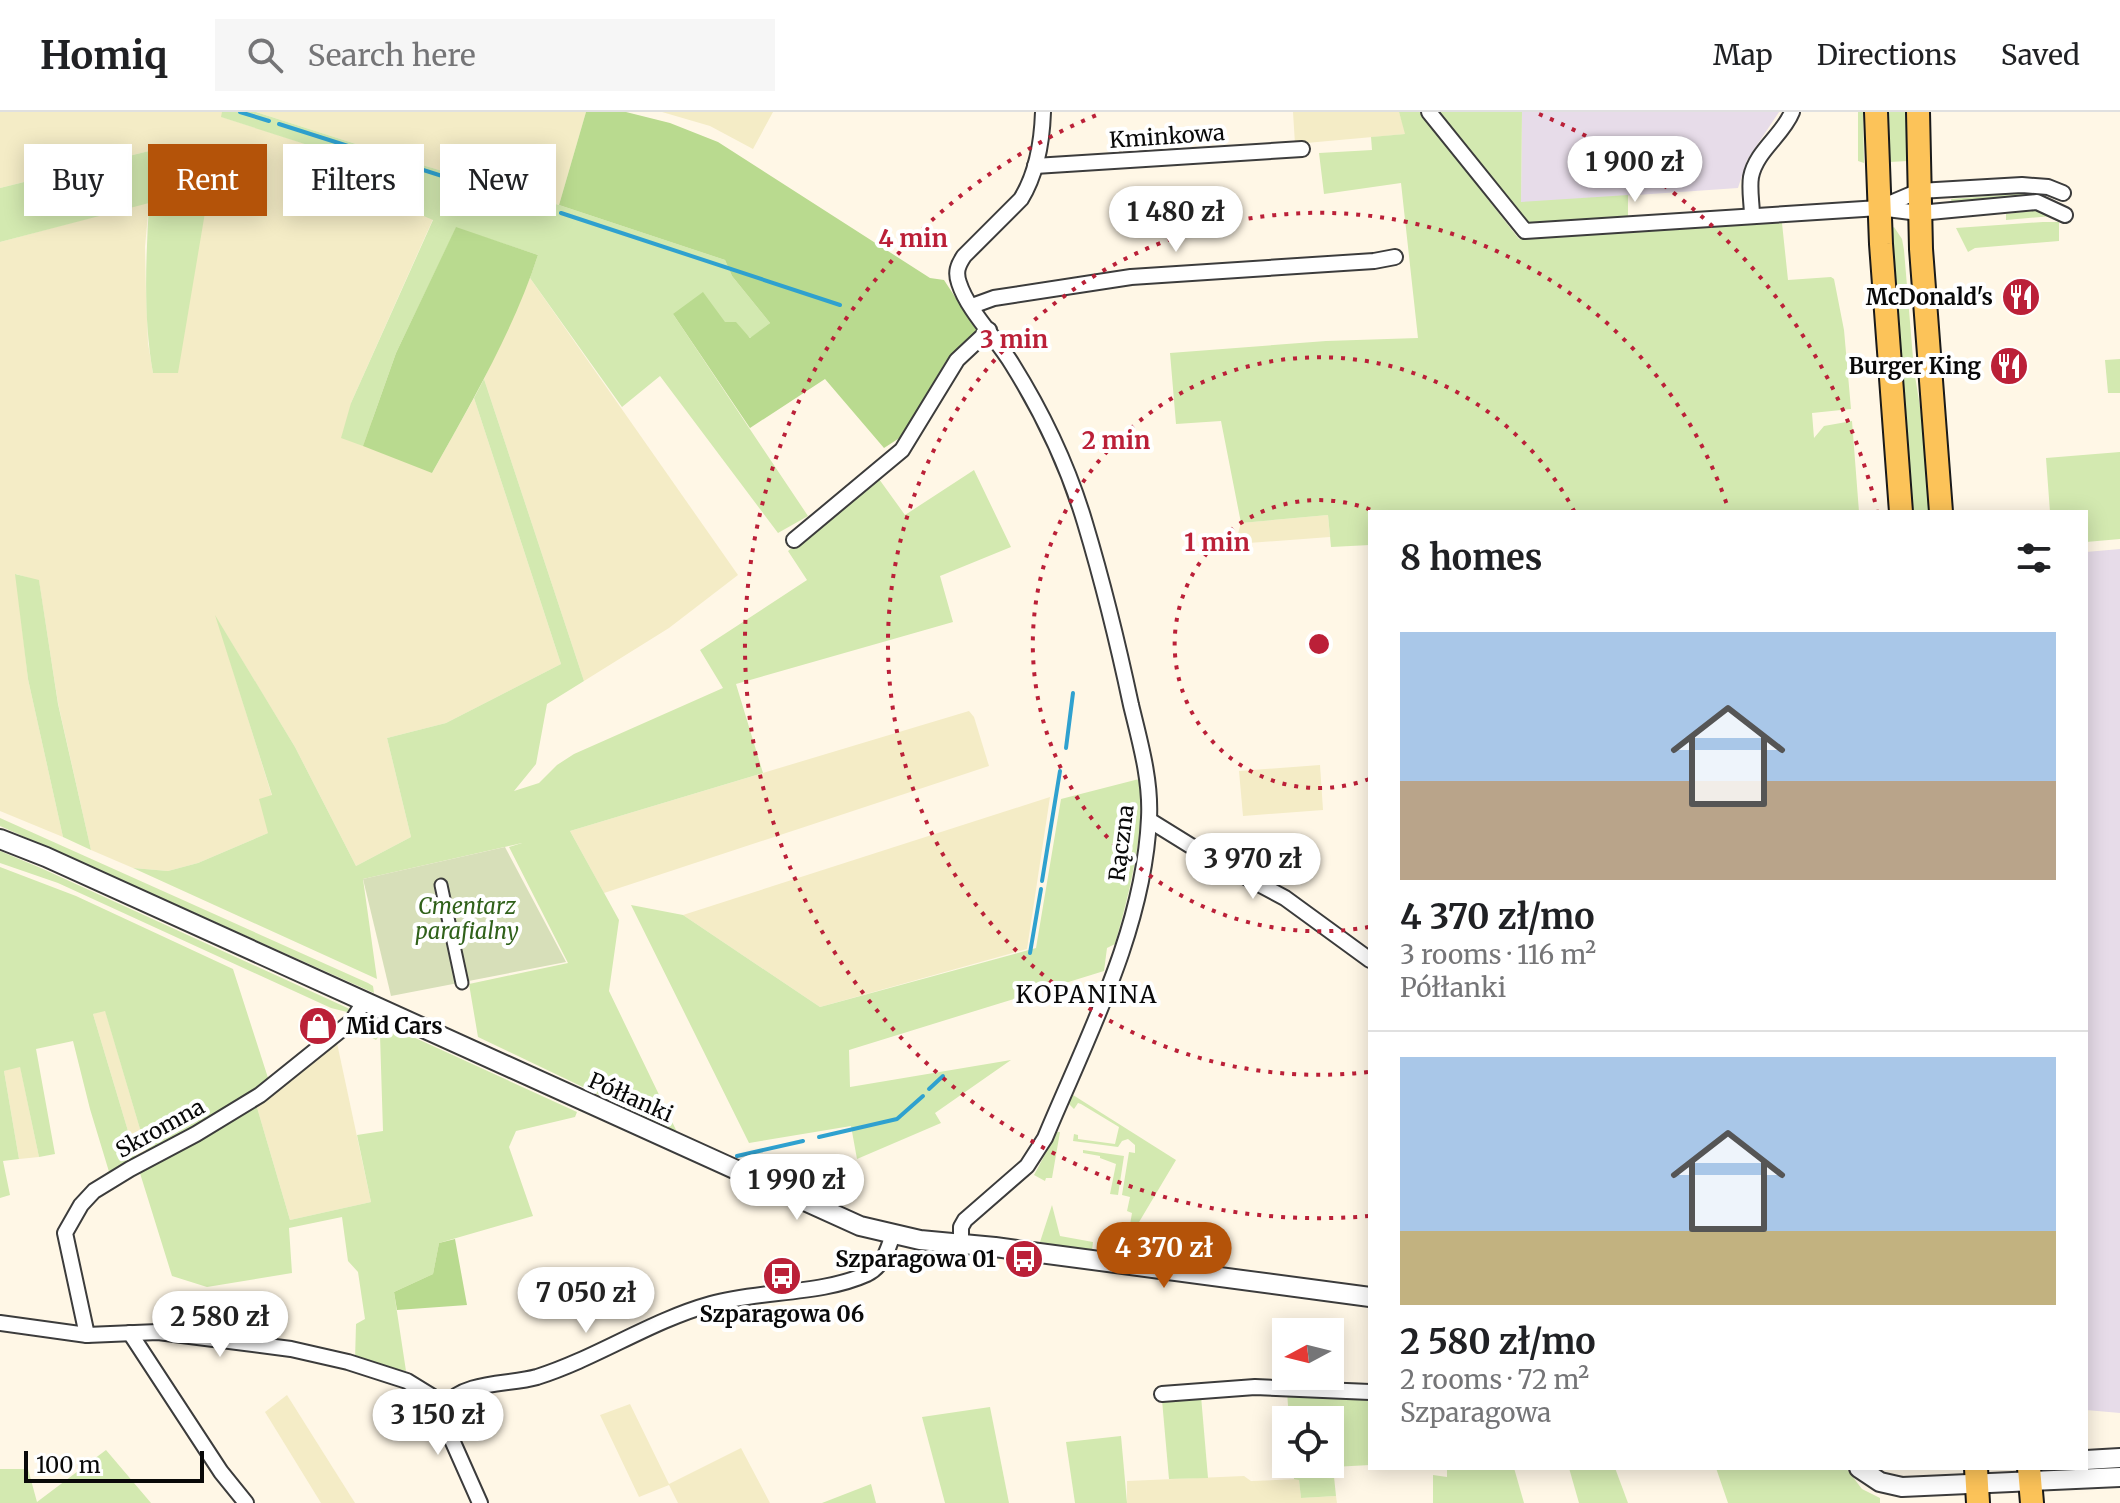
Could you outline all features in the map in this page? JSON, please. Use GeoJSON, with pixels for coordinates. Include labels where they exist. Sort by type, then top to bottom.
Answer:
{"type":"FeatureCollection","features":[{"type":"Feature","properties":{"kind":"main road"},"geometry":{"type":"LineString","coordinates":[[1876,112],[1879,208],[1901,510]]}},
{"type":"Feature","properties":{"kind":"main road"},"geometry":{"type":"LineString","coordinates":[[1918,112],[1919,202],[1941,510]]}},
{"type":"Feature","properties":{"kind":"street","name":"Rączna"},"geometry":{"type":"LineString","coordinates":[[961,1244],[961,1227],[965,1220],[1027,1166],[1045,1138],[1131,921],[1149,820],[1147,779],[1141,747],[1082,513],[1029,394],[960,288],[956,273],[969,250],[1021,199],[1035,166],[1043,112]]}},
{"type":"Feature","properties":{"kind":"street"},"geometry":{"type":"LineString","coordinates":[[1429,112],[1525,231],[1879,208],[2022,185],[2048,187],[2063,193]]}},
{"type":"Feature","properties":{"kind":"street"},"geometry":{"type":"LineString","coordinates":[[1752,216],[1751,177],[1758,160],[1786,128],[1792,112]]}},
{"type":"Feature","properties":{"kind":"street","name":"Kminkowa"},"geometry":{"type":"LineString","coordinates":[[1035,166],[1302,149]]}},
{"type":"Feature","properties":{"kind":"street"},"geometry":{"type":"LineString","coordinates":[[1879,208],[1919,202],[2037,202],[2065,215]]}},
{"type":"Feature","properties":{"kind":"street"},"geometry":{"type":"LineString","coordinates":[[972,306],[994,298],[1131,277],[1374,261],[1395,257]]}},
{"type":"Feature","properties":{"kind":"street"},"geometry":{"type":"LineString","coordinates":[[794,540],[902,450],[957,360],[989,330]]}},
{"type":"Feature","properties":{"kind":"street"},"geometry":{"type":"LineString","coordinates":[[1149,820],[1212,859],[1285,898],[1368,959]]}},
{"type":"Feature","properties":{"kind":"street","name":"Półłanki"},"geometry":{"type":"LineString","coordinates":[[0,839],[46,857],[860,1226],[961,1244],[1368,1297]]}},
{"type":"Feature","properties":{"kind":"street"},"geometry":{"type":"LineString","coordinates":[[441,885],[462,983]]}},
{"type":"Feature","properties":{"kind":"street","name":"Skromna"},"geometry":{"type":"LineString","coordinates":[[87,1335],[65,1233],[81,1205],[94,1191],[260,1095],[352,1021],[364,1002]]}},
{"type":"Feature","properties":{"kind":"street"},"geometry":{"type":"LineString","coordinates":[[480,1503],[444,1419],[446,1405],[453,1397],[466,1391],[522,1381],[549,1372],[645,1328],[698,1308],[867,1274],[883,1260],[893,1234]]}},
{"type":"Feature","properties":{"kind":"street"},"geometry":{"type":"LineString","coordinates":[[0,1323],[87,1335],[158,1332],[305,1352],[407,1381],[446,1405]]}},
{"type":"Feature","properties":{"kind":"street"},"geometry":{"type":"LineString","coordinates":[[130,1333],[221,1472],[246,1503]]}},
{"type":"Feature","properties":{"kind":"street"},"geometry":{"type":"LineString","coordinates":[[1162,1394],[1255,1387],[1368,1392]]}},
{"type":"Feature","properties":{"kind":"street"},"geometry":{"type":"LineString","coordinates":[[2088,1460],[2120,1458]]}},
{"type":"Feature","properties":{"kind":"street"},"geometry":{"type":"LineString","coordinates":[[1862,1470],[1880,1482],[1902,1487],[2030,1484],[2120,1477]]}},
{"type":"Feature","properties":{"kind":"shaded area"},"geometry":{"type":"Polygon","coordinates":[[[0,112],[222,112],[222,117],[305,144],[283,144],[283,216],[424,216],[424,207],[433,219],[351,403],[432,473],[474,398],[561,664],[446,723],[387,738],[411,837],[356,866],[295,747],[217,619],[272,796],[268,833],[198,863],[168,871],[133,868],[91,850],[58,703],[39,581],[16,574],[28,679],[63,837],[0,811],[0,242],[97,216],[132,216],[132,207],[148,202],[146,294],[153,373],[153,216],[267,216],[267,144],[148,144],[148,151],[132,155],[132,144],[24,144],[24,182],[0,188],[0,112]]]}},
{"type":"Feature","properties":{"kind":"shaded area"},"geometry":{"type":"Polygon","coordinates":[[[256,112],[586,112],[559,205],[556,204],[556,144],[440,144],[440,170],[424,166],[424,144],[356,144],[256,112]]]}},
{"type":"Feature","properties":{"kind":"shaded area"},"geometry":{"type":"Polygon","coordinates":[[[662,112],[773,112],[753,149],[710,126],[662,112]]]}},
{"type":"Feature","properties":{"kind":"shaded area"},"geometry":{"type":"Polygon","coordinates":[[[1293,112],[1399,112],[1406,134],[1295,144],[1293,112]]]}},
{"type":"Feature","properties":{"kind":"shaded area"},"geometry":{"type":"Polygon","coordinates":[[[1522,112],[1779,112],[1747,160],[1738,188],[1521,203],[1522,112]]]}},
{"type":"Feature","properties":{"kind":"shaded area"},"geometry":{"type":"Polygon","coordinates":[[[530,278],[738,575],[669,628],[584,681],[484,379],[530,278]]]}},
{"type":"Feature","properties":{"kind":"shaded area"},"geometry":{"type":"Polygon","coordinates":[[[1328,515],[1330,537],[1235,544],[1241,523],[1328,515]]]}},
{"type":"Feature","properties":{"kind":"shaded area"},"geometry":{"type":"Polygon","coordinates":[[[2120,549],[2120,1413],[2088,1410],[2088,552],[2120,549]]]}},
{"type":"Feature","properties":{"kind":"shaded area"},"geometry":{"type":"Polygon","coordinates":[[[969,711],[974,717],[989,766],[604,893],[570,831],[969,711]]]}},
{"type":"Feature","properties":{"kind":"shaded area"},"geometry":{"type":"Polygon","coordinates":[[[1320,765],[1323,810],[1243,816],[1239,771],[1320,765]]]}},
{"type":"Feature","properties":{"kind":"shaded area"},"geometry":{"type":"Polygon","coordinates":[[[1050,797],[1027,949],[820,1007],[683,915],[1050,797]]]}},
{"type":"Feature","properties":{"kind":"shaded area"},"geometry":{"type":"Polygon","coordinates":[[[105,1010],[148,1156],[137,1161],[93,1014],[105,1010]]]}},
{"type":"Feature","properties":{"kind":"shaded area"},"geometry":{"type":"Polygon","coordinates":[[[337,1043],[371,1202],[290,1220],[256,1104],[337,1043]]]}},
{"type":"Feature","properties":{"kind":"shaded area"},"geometry":{"type":"Polygon","coordinates":[[[20,1066],[39,1157],[19,1159],[4,1071],[20,1066]]]}},
{"type":"Feature","properties":{"kind":"shaded area"},"geometry":{"type":"Polygon","coordinates":[[[287,1395],[355,1503],[321,1503],[265,1412],[287,1395]]]}},
{"type":"Feature","properties":{"kind":"shaded area"},"geometry":{"type":"Polygon","coordinates":[[[630,1404],[669,1484],[741,1448],[770,1503],[678,1503],[669,1485],[639,1497],[600,1415],[630,1404]]]}},
{"type":"Feature","properties":{"kind":"shaded area"},"geometry":{"type":"Polygon","coordinates":[[[1244,1476],[1251,1481],[1299,1479],[1301,1498],[1336,1496],[1337,1503],[1127,1503],[1127,1481],[1244,1476]]]}},
{"type":"Feature","properties":{"kind":"green space"},"geometry":{"type":"Polygon","coordinates":[[[222,112],[256,112],[356,144],[305,144],[221,117],[222,112]]]}},
{"type":"Feature","properties":{"kind":"green space"},"geometry":{"type":"Polygon","coordinates":[[[586,112],[626,112],[670,123],[718,142],[930,278],[944,280],[978,332],[946,361],[901,437],[884,448],[825,379],[750,428],[673,314],[703,292],[725,322],[736,322],[750,338],[770,323],[732,276],[725,260],[559,205],[586,112]]]}},
{"type":"Feature","properties":{"kind":"green space"},"geometry":{"type":"Polygon","coordinates":[[[1399,112],[1420,112],[1519,239],[1782,223],[1788,280],[1834,279],[1844,330],[1851,409],[1812,413],[1814,438],[1824,426],[1852,421],[1859,510],[1368,510],[1368,545],[1331,547],[1328,515],[1241,523],[1221,421],[1176,424],[1170,353],[1326,341],[1418,338],[1401,183],[1324,194],[1319,153],[1372,150],[1371,137],[1405,134],[1399,112]]]}},
{"type":"Feature","properties":{"kind":"green space"},"geometry":{"type":"Polygon","coordinates":[[[1435,112],[1522,112],[1521,202],[1628,195],[1628,216],[1619,220],[1524,223],[1522,215],[1517,215],[1435,112]]]}},
{"type":"Feature","properties":{"kind":"green space"},"geometry":{"type":"Polygon","coordinates":[[[1858,112],[1863,112],[1864,163],[1858,161],[1858,112]]]}},
{"type":"Feature","properties":{"kind":"green space"},"geometry":{"type":"Polygon","coordinates":[[[1889,112],[1908,112],[1908,161],[1890,162],[1889,112]]]}},
{"type":"Feature","properties":{"kind":"green space"},"geometry":{"type":"Polygon","coordinates":[[[148,151],[148,203],[132,207],[132,155],[148,151]]]}},
{"type":"Feature","properties":{"kind":"green space"},"geometry":{"type":"Polygon","coordinates":[[[424,166],[440,170],[440,216],[556,216],[556,204],[725,260],[732,276],[770,323],[751,338],[725,322],[673,314],[808,516],[778,533],[660,376],[622,407],[530,278],[538,255],[456,228],[396,353],[363,446],[341,438],[351,403],[433,220],[424,216],[424,166]]]}},
{"type":"Feature","properties":{"kind":"green space"},"geometry":{"type":"Polygon","coordinates":[[[24,182],[24,216],[99,216],[0,242],[0,188],[24,182]]]}},
{"type":"Feature","properties":{"kind":"green space"},"geometry":{"type":"Polygon","coordinates":[[[2040,192],[2041,195],[1952,204],[1951,199],[2040,192]]]}},
{"type":"Feature","properties":{"kind":"green space"},"geometry":{"type":"Polygon","coordinates":[[[2041,210],[2053,216],[2006,220],[2006,214],[2041,210]]]}},
{"type":"Feature","properties":{"kind":"green space"},"geometry":{"type":"Polygon","coordinates":[[[148,216],[204,216],[178,373],[153,373],[146,267],[148,216]]]}},
{"type":"Feature","properties":{"kind":"green space"},"geometry":{"type":"Polygon","coordinates":[[[2059,222],[2059,241],[1975,248],[1968,252],[1956,228],[2059,222]]]}},
{"type":"Feature","properties":{"kind":"green space"},"geometry":{"type":"Polygon","coordinates":[[[456,227],[538,255],[504,339],[432,473],[363,446],[396,353],[456,227]]]}},
{"type":"Feature","properties":{"kind":"green space"},"geometry":{"type":"Polygon","coordinates":[[[1894,227],[1902,239],[1904,250],[1914,370],[1926,443],[1932,510],[1908,510],[1891,229],[1894,227]]]}},
{"type":"Feature","properties":{"kind":"green space"},"geometry":{"type":"Polygon","coordinates":[[[2120,359],[2120,393],[2108,393],[2105,360],[2120,359]]]}},
{"type":"Feature","properties":{"kind":"green space"},"geometry":{"type":"Polygon","coordinates":[[[484,379],[584,681],[547,704],[536,764],[514,791],[539,783],[574,754],[723,688],[700,650],[807,580],[788,551],[879,479],[905,515],[974,470],[1011,547],[940,576],[953,622],[736,684],[763,773],[570,831],[619,920],[609,991],[677,1132],[478,1037],[469,984],[568,963],[509,847],[522,843],[363,879],[377,979],[133,868],[168,871],[198,863],[268,833],[259,799],[272,795],[215,615],[295,747],[356,866],[411,837],[387,738],[446,723],[561,664],[474,398],[484,379]]]}},
{"type":"Feature","properties":{"kind":"green space"},"geometry":{"type":"Polygon","coordinates":[[[2120,452],[2120,539],[2088,542],[2088,510],[2050,510],[2046,458],[2120,452]]]}},
{"type":"Feature","properties":{"kind":"green space"},"geometry":{"type":"Polygon","coordinates":[[[15,574],[39,580],[58,704],[91,850],[63,837],[28,679],[15,574]]]}},
{"type":"Feature","properties":{"kind":"green space"},"geometry":{"type":"Polygon","coordinates":[[[1139,779],[1140,819],[1135,862],[1115,944],[1107,948],[1104,971],[849,1050],[850,1087],[1011,1060],[935,1113],[941,1123],[857,1159],[851,1126],[749,1143],[631,905],[683,915],[820,1007],[1036,948],[1061,799],[1139,779]]]}},
{"type":"Feature","properties":{"kind":"green space"},"geometry":{"type":"Polygon","coordinates":[[[0,818],[368,983],[373,986],[374,993],[0,826],[0,818]]]}},
{"type":"Feature","properties":{"kind":"green space","name":"Cmentarz parafialny"},"geometry":{"type":"Polygon","coordinates":[[[505,847],[566,962],[391,996],[363,879],[505,847]]]}},
{"type":"Feature","properties":{"kind":"green space"},"geometry":{"type":"Polygon","coordinates":[[[0,851],[352,1010],[351,1013],[331,1008],[58,883],[0,863],[0,851]]]}},
{"type":"Feature","properties":{"kind":"green space"},"geometry":{"type":"Polygon","coordinates":[[[0,867],[76,896],[233,969],[269,1081],[206,1124],[148,1156],[105,1011],[93,1014],[137,1161],[110,1175],[73,1041],[36,1049],[55,1154],[39,1157],[20,1067],[4,1071],[19,1159],[3,1161],[10,1195],[0,1198],[0,867]]]}},
{"type":"Feature","properties":{"kind":"green space"},"geometry":{"type":"Polygon","coordinates":[[[365,1015],[577,1112],[575,1117],[516,1131],[509,1147],[533,1216],[439,1243],[433,1274],[394,1292],[406,1371],[355,1360],[356,1324],[365,1319],[358,1272],[348,1261],[342,1217],[289,1228],[292,1273],[207,1287],[172,1276],[139,1170],[256,1104],[290,1220],[371,1202],[357,1135],[383,1131],[380,1035],[376,1040],[365,1034],[358,1024],[365,1015]]]}},
{"type":"Feature","properties":{"kind":"green space"},"geometry":{"type":"Polygon","coordinates":[[[1073,1095],[1176,1160],[1120,1254],[1101,1252],[1102,1247],[1128,1236],[1132,1213],[1127,1211],[1130,1197],[1122,1195],[1129,1152],[1135,1153],[1135,1145],[1128,1139],[1118,1147],[1073,1141],[1074,1134],[1078,1135],[1078,1139],[1115,1144],[1119,1127],[1081,1104],[1078,1103],[1074,1109],[1069,1104],[1073,1095]]]}},
{"type":"Feature","properties":{"kind":"green space"},"geometry":{"type":"Polygon","coordinates":[[[1057,1132],[1060,1132],[1052,1178],[1045,1181],[1034,1175],[1057,1132]]]}},
{"type":"Feature","properties":{"kind":"green space"},"geometry":{"type":"Polygon","coordinates":[[[1083,1150],[1124,1156],[1118,1195],[1110,1194],[1116,1164],[1100,1156],[1083,1153],[1083,1150]]]}},
{"type":"Feature","properties":{"kind":"green space"},"geometry":{"type":"Polygon","coordinates":[[[1052,1205],[1060,1236],[1093,1242],[1092,1251],[1040,1242],[1052,1205]]]}},
{"type":"Feature","properties":{"kind":"green space"},"geometry":{"type":"Polygon","coordinates":[[[455,1239],[467,1305],[397,1310],[394,1292],[433,1274],[439,1243],[455,1239]]]}},
{"type":"Feature","properties":{"kind":"green space"},"geometry":{"type":"Polygon","coordinates":[[[1287,1391],[1368,1397],[1368,1465],[1344,1466],[1344,1406],[1288,1406],[1287,1391]]]}},
{"type":"Feature","properties":{"kind":"green space"},"geometry":{"type":"Polygon","coordinates":[[[1201,1396],[1208,1478],[1169,1479],[1162,1400],[1201,1396]]]}},
{"type":"Feature","properties":{"kind":"green space"},"geometry":{"type":"Polygon","coordinates":[[[990,1407],[1009,1503],[945,1503],[922,1417],[990,1407]]]}},
{"type":"Feature","properties":{"kind":"green space"},"geometry":{"type":"Polygon","coordinates":[[[1121,1436],[1127,1503],[1075,1503],[1066,1442],[1121,1436]]]}},
{"type":"Feature","properties":{"kind":"green space"},"geometry":{"type":"Polygon","coordinates":[[[106,1450],[151,1503],[0,1503],[0,1469],[28,1469],[37,1502],[106,1450]]]}},
{"type":"Feature","properties":{"kind":"green space"},"geometry":{"type":"Polygon","coordinates":[[[1447,1470],[1515,1470],[1524,1503],[1433,1503],[1433,1475],[1447,1477],[1447,1470]]]}},
{"type":"Feature","properties":{"kind":"green space"},"geometry":{"type":"Polygon","coordinates":[[[1570,1470],[1616,1470],[1628,1503],[1579,1503],[1570,1470]]]}},
{"type":"Feature","properties":{"kind":"green space"},"geometry":{"type":"Polygon","coordinates":[[[1717,1470],[1848,1470],[1862,1489],[1880,1498],[1880,1503],[1728,1503],[1717,1470]]]}},
{"type":"Feature","properties":{"kind":"green space"},"geometry":{"type":"Polygon","coordinates":[[[1334,1478],[1336,1496],[1301,1498],[1299,1480],[1294,1479],[1334,1478]]]}},
{"type":"Feature","properties":{"kind":"green space"},"geometry":{"type":"Polygon","coordinates":[[[871,1484],[876,1503],[822,1503],[871,1484]]]}},
{"type":"Feature","properties":{"kind":"waterway"},"geometry":{"type":"LineString","coordinates":[[240,112],[269,121]]}},
{"type":"Feature","properties":{"kind":"waterway"},"geometry":{"type":"LineString","coordinates":[[279,124],[440,175]]}},
{"type":"Feature","properties":{"kind":"waterway"},"geometry":{"type":"LineString","coordinates":[[561,213],[840,305]]}},
{"type":"Feature","properties":{"kind":"waterway"},"geometry":{"type":"LineString","coordinates":[[1066,748],[1073,693]]}},
{"type":"Feature","properties":{"kind":"waterway"},"geometry":{"type":"LineString","coordinates":[[1042,881],[1060,771]]}},
{"type":"Feature","properties":{"kind":"waterway"},"geometry":{"type":"LineString","coordinates":[[1030,953],[1041,889]]}},
{"type":"Feature","properties":{"kind":"waterway"},"geometry":{"type":"LineString","coordinates":[[929,1089],[943,1076]]}},
{"type":"Feature","properties":{"kind":"waterway"},"geometry":{"type":"LineString","coordinates":[[819,1137],[897,1119],[923,1096]]}},
{"type":"Feature","properties":{"kind":"waterway"},"geometry":{"type":"LineString","coordinates":[[737,1156],[803,1141]]}},
{"type":"Feature","properties":{"kind":"place","name":"McDonald's"},"geometry":{"type":"Point","coordinates":[2021,297]}},
{"type":"Feature","properties":{"kind":"place","name":"Burger King"},"geometry":{"type":"Point","coordinates":[2009,366]}},
{"type":"Feature","properties":{"kind":"place","name":"Mid Cars"},"geometry":{"type":"Point","coordinates":[318,1026]}},
{"type":"Feature","properties":{"kind":"place","name":"Szparagowa 01"},"geometry":{"type":"Point","coordinates":[1024,1259]}},
{"type":"Feature","properties":{"kind":"place","name":"Szparagowa 06"},"geometry":{"type":"Point","coordinates":[782,1276]}},
{"type":"Feature","properties":{"kind":"district","name":"KOPANINA"},"geometry":{"type":"Point","coordinates":[1087,995]}}]}
